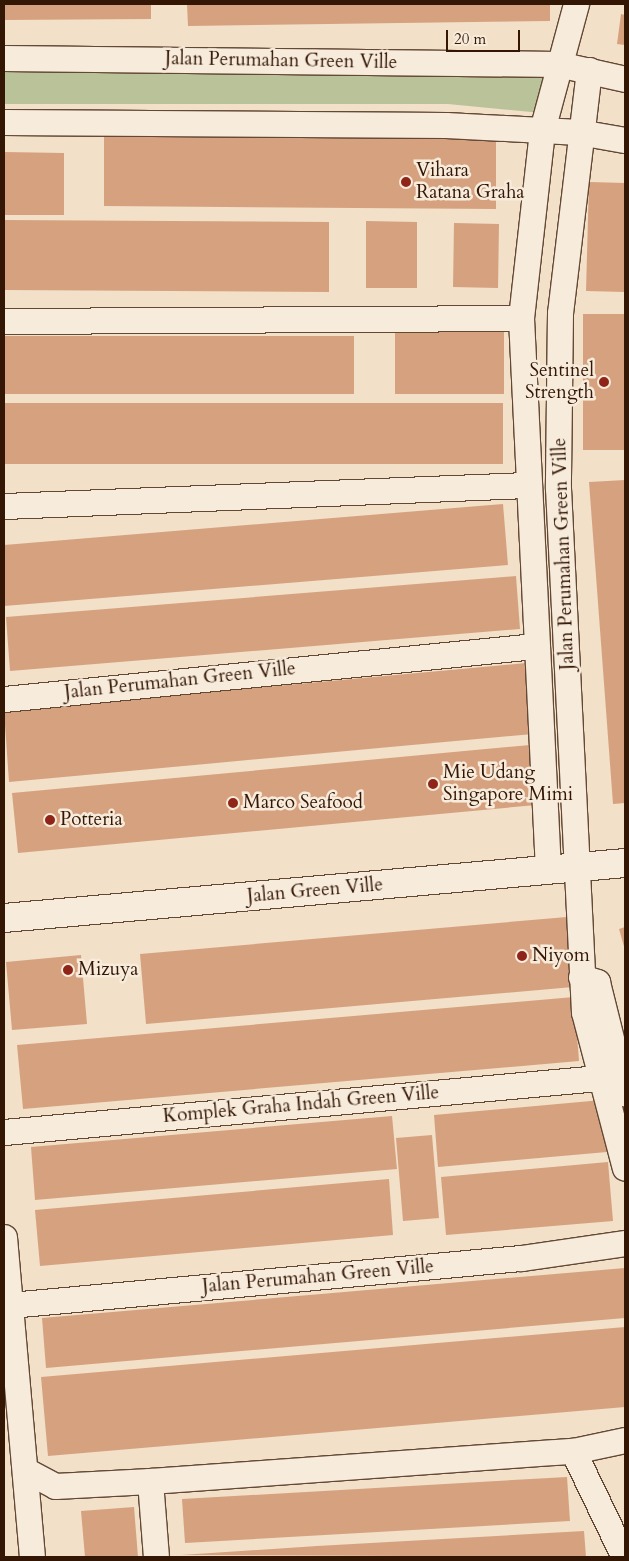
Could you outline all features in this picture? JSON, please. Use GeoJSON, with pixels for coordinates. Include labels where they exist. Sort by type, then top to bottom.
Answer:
{"type":"FeatureCollection","features":[{"type":"Feature","properties":{"kind":"street","name":"Jalan Perumahan Green Ville"},"geometry":{"type":"LineString","coordinates":[[576,4],[573,66],[579,132],[560,313],[558,478],[581,977],[625,1168]]}},
{"type":"Feature","properties":{"kind":"street","name":"Jalan Perumahan Green Ville"},"geometry":{"type":"LineString","coordinates":[[4,58],[573,66],[625,79]]}},
{"type":"Feature","properties":{"kind":"street","name":"Jalan Perumahan Green Ville"},"geometry":{"type":"LineString","coordinates":[[548,870],[526,485],[521,318],[542,130],[573,66]]}},
{"type":"Feature","properties":{"kind":"street"},"geometry":{"type":"LineString","coordinates":[[4,122],[446,124],[579,132],[625,140]]}},
{"type":"Feature","properties":{"kind":"street"},"geometry":{"type":"LineString","coordinates":[[4,321],[521,318]]}},
{"type":"Feature","properties":{"kind":"street","name":"Jalan Perumahan Green Ville"},"geometry":{"type":"LineString","coordinates":[[4,506],[526,485]]}},
{"type":"Feature","properties":{"kind":"street","name":"Jalan Perumahan Green Ville"},"geometry":{"type":"LineString","coordinates":[[4,698],[535,646]]}},
{"type":"Feature","properties":{"kind":"street","name":"Jalan Green Ville"},"geometry":{"type":"LineString","coordinates":[[4,918],[625,863]]}},
{"type":"Feature","properties":{"kind":"street","name":"Jalan Perumahan Green Ville"},"geometry":{"type":"LineString","coordinates":[[603,1068],[625,1094]]}},
{"type":"Feature","properties":{"kind":"street","name":"Komplek Graha Indah Green Ville"},"geometry":{"type":"LineString","coordinates":[[4,1132],[603,1068]]}},
{"type":"Feature","properties":{"kind":"street"},"geometry":{"type":"LineString","coordinates":[[4,1237],[27,1471],[32,1557]]}},
{"type":"Feature","properties":{"kind":"street","name":"Jalan Perumahan Green Ville"},"geometry":{"type":"LineString","coordinates":[[10,1305],[521,1258],[625,1243]]}},
{"type":"Feature","properties":{"kind":"street"},"geometry":{"type":"LineString","coordinates":[[27,1471],[55,1486],[573,1451],[625,1440]]}},
{"type":"Feature","properties":{"kind":"street"},"geometry":{"type":"LineString","coordinates":[[573,1451],[624,1557]]}},
{"type":"Feature","properties":{"kind":"street"},"geometry":{"type":"LineString","coordinates":[[150,1481],[156,1557]]}},
{"type":"Feature","properties":{"kind":"street"},"geometry":{"type":"LineString","coordinates":[[29,1517],[55,1486]]}},
{"type":"Feature","properties":{"kind":"green space"},"geometry":{"type":"Polygon","coordinates":[[[4,61],[565,70],[552,114],[448,104],[4,104],[4,61]]]}},
{"type":"Feature","properties":{"kind":"building"},"geometry":{"type":"Polygon","coordinates":[[[4,4],[151,4],[151,19],[4,20],[4,4]]]}},
{"type":"Feature","properties":{"kind":"building"},"geometry":{"type":"Polygon","coordinates":[[[187,4],[550,4],[550,21],[188,26],[187,4]]]}},
{"type":"Feature","properties":{"kind":"building"},"geometry":{"type":"Polygon","coordinates":[[[621,14],[625,15],[625,45],[617,44],[621,14]]]}},
{"type":"Feature","properties":{"kind":"building"},"geometry":{"type":"Polygon","coordinates":[[[104,135],[496,138],[496,209],[104,206],[104,135]]]}},
{"type":"Feature","properties":{"kind":"building"},"geometry":{"type":"Polygon","coordinates":[[[4,152],[64,153],[64,215],[4,215],[4,152]]]}},
{"type":"Feature","properties":{"kind":"building"},"geometry":{"type":"Polygon","coordinates":[[[589,182],[625,183],[625,292],[586,291],[589,182]]]}},
{"type":"Feature","properties":{"kind":"building"},"geometry":{"type":"Polygon","coordinates":[[[4,220],[329,222],[329,292],[4,290],[4,220]]]}},
{"type":"Feature","properties":{"kind":"building"},"geometry":{"type":"Polygon","coordinates":[[[366,221],[417,222],[417,288],[366,288],[366,221]]]}},
{"type":"Feature","properties":{"kind":"building"},"geometry":{"type":"Polygon","coordinates":[[[454,223],[499,224],[498,288],[453,287],[454,223]]]}},
{"type":"Feature","properties":{"kind":"building","name":"Sentinel Strength"},"geometry":{"type":"Polygon","coordinates":[[[583,314],[625,314],[625,450],[583,450],[583,314]]]}},
{"type":"Feature","properties":{"kind":"building"},"geometry":{"type":"Polygon","coordinates":[[[395,329],[504,329],[504,394],[395,394],[395,329]]]}},
{"type":"Feature","properties":{"kind":"building"},"geometry":{"type":"Polygon","coordinates":[[[4,336],[354,336],[354,394],[4,394],[4,336]]]}},
{"type":"Feature","properties":{"kind":"building"},"geometry":{"type":"Polygon","coordinates":[[[4,403],[503,403],[503,464],[4,464],[4,403]]]}},
{"type":"Feature","properties":{"kind":"building"},"geometry":{"type":"Polygon","coordinates":[[[625,480],[625,803],[613,804],[589,482],[625,480]]]}},
{"type":"Feature","properties":{"kind":"building"},"geometry":{"type":"Polygon","coordinates":[[[503,504],[508,565],[4,606],[4,545],[503,504]]]}},
{"type":"Feature","properties":{"kind":"building"},"geometry":{"type":"Polygon","coordinates":[[[516,576],[520,629],[10,671],[6,617],[516,576]]]}},
{"type":"Feature","properties":{"kind":"building"},"geometry":{"type":"Polygon","coordinates":[[[526,663],[533,734],[9,782],[4,711],[526,663]]]}},
{"type":"Feature","properties":{"kind":"building"},"geometry":{"type":"Polygon","coordinates":[[[530,745],[536,805],[18,853],[12,793],[530,745]]]}},
{"type":"Feature","properties":{"kind":"building"},"geometry":{"type":"Polygon","coordinates":[[[567,917],[573,987],[146,1024],[140,954],[567,917]]]}},
{"type":"Feature","properties":{"kind":"building"},"geometry":{"type":"Polygon","coordinates":[[[625,927],[625,950],[619,929],[625,927]]]}},
{"type":"Feature","properties":{"kind":"building"},"geometry":{"type":"Polygon","coordinates":[[[81,955],[87,1024],[12,1030],[6,962],[81,955]]]}},
{"type":"Feature","properties":{"kind":"building"},"geometry":{"type":"Polygon","coordinates":[[[574,997],[579,1061],[23,1109],[17,1045],[574,997]]]}},
{"type":"Feature","properties":{"kind":"building"},"geometry":{"type":"Polygon","coordinates":[[[602,1100],[607,1152],[438,1167],[434,1115],[602,1100]]]}},
{"type":"Feature","properties":{"kind":"building"},"geometry":{"type":"Polygon","coordinates":[[[392,1116],[397,1169],[35,1200],[31,1147],[392,1116]]]}},
{"type":"Feature","properties":{"kind":"building"},"geometry":{"type":"Polygon","coordinates":[[[432,1135],[439,1218],[403,1221],[396,1138],[432,1135]]]}},
{"type":"Feature","properties":{"kind":"building"},"geometry":{"type":"Polygon","coordinates":[[[608,1162],[613,1221],[446,1235],[441,1177],[608,1162]]]}},
{"type":"Feature","properties":{"kind":"building"},"geometry":{"type":"Polygon","coordinates":[[[389,1179],[393,1235],[40,1266],[35,1210],[389,1179]]]}},
{"type":"Feature","properties":{"kind":"building"},"geometry":{"type":"Polygon","coordinates":[[[625,1268],[625,1318],[46,1368],[42,1318],[625,1268]]]}},
{"type":"Feature","properties":{"kind":"building"},"geometry":{"type":"Polygon","coordinates":[[[625,1327],[625,1407],[48,1456],[41,1377],[625,1327]]]}},
{"type":"Feature","properties":{"kind":"building"},"geometry":{"type":"Polygon","coordinates":[[[567,1477],[570,1521],[185,1543],[182,1499],[567,1477]]]}},
{"type":"Feature","properties":{"kind":"building"},"geometry":{"type":"Polygon","coordinates":[[[134,1507],[138,1557],[85,1557],[81,1511],[134,1507]]]}},
{"type":"Feature","properties":{"kind":"building"},"geometry":{"type":"Polygon","coordinates":[[[584,1531],[586,1557],[181,1555],[317,1546],[584,1531]]]}},
{"type":"Feature","properties":{"kind":"place","name":"Vihara Ratana Graha"},"geometry":{"type":"Point","coordinates":[406,182]}},
{"type":"Feature","properties":{"kind":"place","name":"Sentinel Strength"},"geometry":{"type":"Point","coordinates":[604,382]}},
{"type":"Feature","properties":{"kind":"place","name":"Mie Udang Singapore Mimi"},"geometry":{"type":"Point","coordinates":[433,784]}},
{"type":"Feature","properties":{"kind":"place","name":"Marco Seafood"},"geometry":{"type":"Point","coordinates":[233,803]}},
{"type":"Feature","properties":{"kind":"place","name":"Potteria"},"geometry":{"type":"Point","coordinates":[50,820]}},
{"type":"Feature","properties":{"kind":"place","name":"Niyom"},"geometry":{"type":"Point","coordinates":[522,956]}},
{"type":"Feature","properties":{"kind":"place","name":"Mizuya"},"geometry":{"type":"Point","coordinates":[68,970]}}]}
